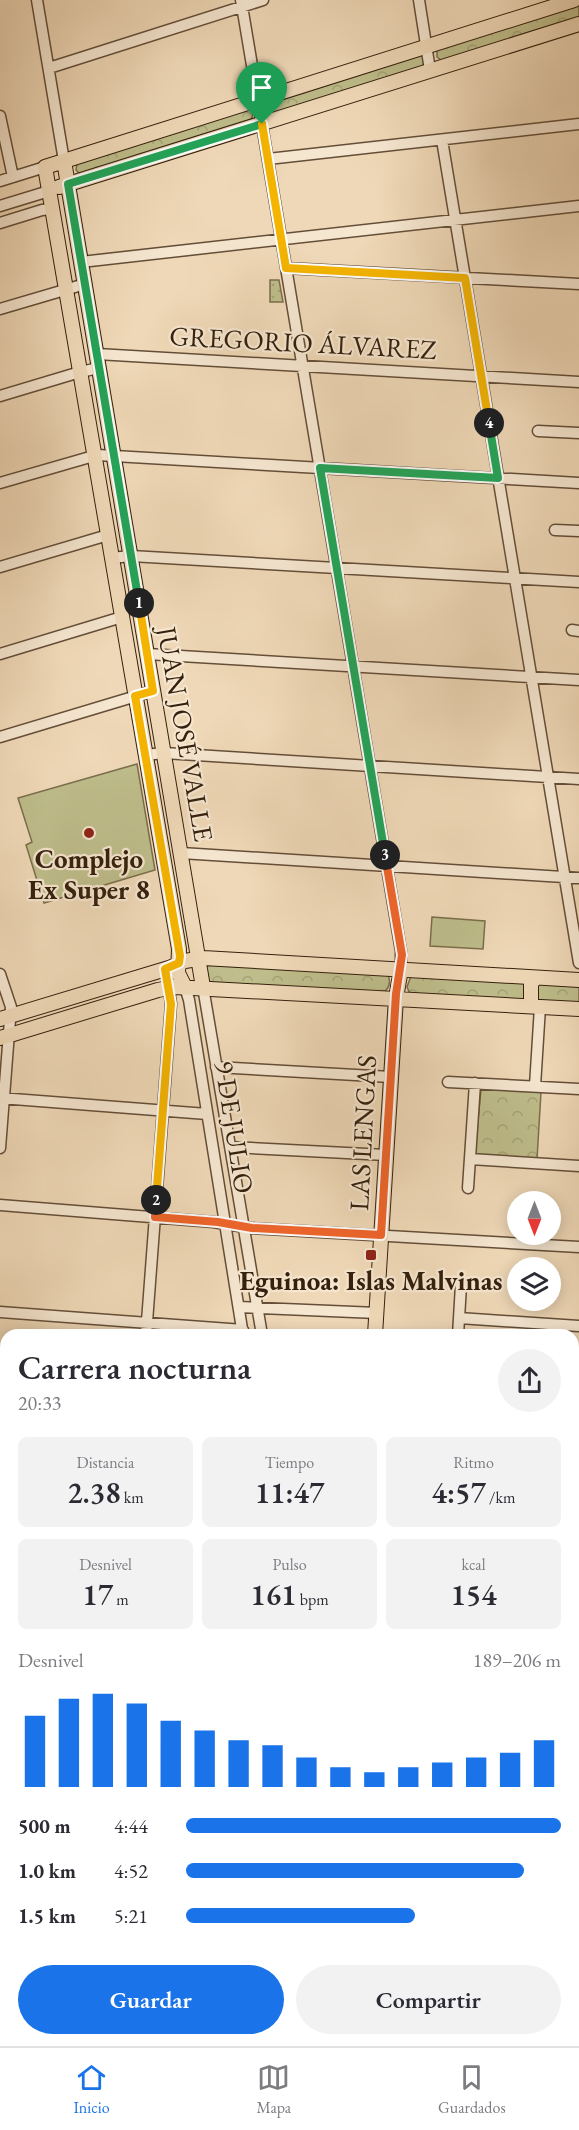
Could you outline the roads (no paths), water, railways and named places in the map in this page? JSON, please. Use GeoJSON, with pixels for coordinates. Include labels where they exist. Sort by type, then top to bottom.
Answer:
{"type":"FeatureCollection","features":[{"type":"Feature","properties":{"kind":"main road"},"geometry":{"type":"LineString","coordinates":[[104,455],[80,372],[45,167],[574,0]]}},
{"type":"Feature","properties":{"kind":"main road"},"geometry":{"type":"LineString","coordinates":[[49,191],[579,24]]}},
{"type":"Feature","properties":{"kind":"main road","name":"JUAN JOSÉ VALLE"},"geometry":{"type":"LineString","coordinates":[[64,161],[99,368],[104,455],[131,556],[203,987]]}},
{"type":"Feature","properties":{"kind":"main road","name":"9 DE JULIO"},"geometry":{"type":"LineString","coordinates":[[104,455],[111,558],[179,949],[179,976],[185,987]]}},
{"type":"Feature","properties":{"kind":"main road"},"geometry":{"type":"LineString","coordinates":[[5,1018],[198,958],[579,980]]}},
{"type":"Feature","properties":{"kind":"main road","name":"LAS LENGAS"},"geometry":{"type":"LineString","coordinates":[[375,1329],[396,998],[401,969]]}},
{"type":"Feature","properties":{"kind":"main road"},"geometry":{"type":"LineString","coordinates":[[536,978],[531,983],[530,999],[531,1004],[538,1007]]}},
{"type":"Feature","properties":{"kind":"main road"},"geometry":{"type":"LineString","coordinates":[[4,1036],[170,987],[579,1009]]}},
{"type":"Feature","properties":{"kind":"street","name":"JUAN JOSÉ VALLE"},"geometry":{"type":"LineString","coordinates":[[37,0],[64,161]]}},
{"type":"Feature","properties":{"kind":"street"},"geometry":{"type":"LineString","coordinates":[[49,68],[242,3],[263,0]]}},
{"type":"Feature","properties":{"kind":"street"},"geometry":{"type":"LineString","coordinates":[[419,0],[430,70]]}},
{"type":"Feature","properties":{"kind":"street"},"geometry":{"type":"LineString","coordinates":[[242,3],[402,955],[401,969]]}},
{"type":"Feature","properties":{"kind":"street"},"geometry":{"type":"LineString","coordinates":[[0,116],[13,177]]}},
{"type":"Feature","properties":{"kind":"street"},"geometry":{"type":"LineString","coordinates":[[268,159],[579,124]]}},
{"type":"Feature","properties":{"kind":"street"},"geometry":{"type":"LineString","coordinates":[[442,140],[579,963]]}},
{"type":"Feature","properties":{"kind":"street"},"geometry":{"type":"LineString","coordinates":[[0,181],[45,167]]}},
{"type":"Feature","properties":{"kind":"street"},"geometry":{"type":"LineString","coordinates":[[0,206],[49,191]]}},
{"type":"Feature","properties":{"kind":"street"},"geometry":{"type":"LineString","coordinates":[[81,262],[579,206]]}},
{"type":"Feature","properties":{"kind":"street"},"geometry":{"type":"LineString","coordinates":[[0,223],[52,209]]}},
{"type":"Feature","properties":{"kind":"street"},"geometry":{"type":"LineString","coordinates":[[286,268],[579,284]]}},
{"type":"Feature","properties":{"kind":"street"},"geometry":{"type":"LineString","coordinates":[[0,309],[85,284]]}},
{"type":"Feature","properties":{"kind":"street","name":"GREGORIO ÁLVAREZ"},"geometry":{"type":"LineString","coordinates":[[97,354],[579,382]]}},
{"type":"Feature","properties":{"kind":"street"},"geometry":{"type":"LineString","coordinates":[[0,396],[99,368]]}},
{"type":"Feature","properties":{"kind":"street"},"geometry":{"type":"LineString","coordinates":[[538,430],[579,433]]}},
{"type":"Feature","properties":{"kind":"street"},"geometry":{"type":"LineString","coordinates":[[0,483],[104,455],[579,483]]}},
{"type":"Feature","properties":{"kind":"street"},"geometry":{"type":"LineString","coordinates":[[555,530],[579,531]]}},
{"type":"Feature","properties":{"kind":"street"},"geometry":{"type":"LineString","coordinates":[[0,567],[108,535]]}},
{"type":"Feature","properties":{"kind":"street"},"geometry":{"type":"LineString","coordinates":[[111,558],[131,556],[579,582]]}},
{"type":"Feature","properties":{"kind":"street"},"geometry":{"type":"LineString","coordinates":[[0,654],[122,617]]}},
{"type":"Feature","properties":{"kind":"street"},"geometry":{"type":"LineString","coordinates":[[147,654],[579,680]]}},
{"type":"Feature","properties":{"kind":"street"},"geometry":{"type":"LineString","coordinates":[[0,737],[153,691]]}},
{"type":"Feature","properties":{"kind":"street"},"geometry":{"type":"LineString","coordinates":[[145,755],[164,753],[579,779]]}},
{"type":"Feature","properties":{"kind":"street"},"geometry":{"type":"LineString","coordinates":[[181,853],[579,878]]}},
{"type":"Feature","properties":{"kind":"street"},"geometry":{"type":"LineString","coordinates":[[146,1329],[171,1010],[170,987],[165,969]]}},
{"type":"Feature","properties":{"kind":"street"},"geometry":{"type":"LineString","coordinates":[[0,974],[10,1002],[5,1018],[0,1148]]}},
{"type":"Feature","properties":{"kind":"street","name":"9 DE JULIO"},"geometry":{"type":"LineString","coordinates":[[185,987],[207,1114],[234,1225],[242,1329]]}},
{"type":"Feature","properties":{"kind":"street","name":"JUAN JOSÉ VALLE"},"geometry":{"type":"LineString","coordinates":[[203,987],[230,1147],[234,1225],[257,1307],[260,1329]]}},
{"type":"Feature","properties":{"kind":"street"},"geometry":{"type":"LineString","coordinates":[[171,1010],[175,1005],[183,1005],[187,1006],[190,1011]]}},
{"type":"Feature","properties":{"kind":"street"},"geometry":{"type":"LineString","coordinates":[[536,1086],[538,1007]]}},
{"type":"Feature","properties":{"kind":"street"},"geometry":{"type":"LineString","coordinates":[[216,1067],[391,1077]]}},
{"type":"Feature","properties":{"kind":"street"},"geometry":{"type":"LineString","coordinates":[[448,1082],[579,1089]]}},
{"type":"Feature","properties":{"kind":"street"},"geometry":{"type":"LineString","coordinates":[[468,1188],[475,1083]]}},
{"type":"Feature","properties":{"kind":"street"},"geometry":{"type":"LineString","coordinates":[[2,1098],[207,1114]]}},
{"type":"Feature","properties":{"kind":"street"},"geometry":{"type":"LineString","coordinates":[[230,1147],[386,1155]]}},
{"type":"Feature","properties":{"kind":"street"},"geometry":{"type":"LineString","coordinates":[[470,1159],[579,1166]]}},
{"type":"Feature","properties":{"kind":"street"},"geometry":{"type":"LineString","coordinates":[[0,1205],[234,1225],[579,1247]]}},
{"type":"Feature","properties":{"kind":"street"},"geometry":{"type":"LineString","coordinates":[[458,1329],[461,1285]]}},
{"type":"Feature","properties":{"kind":"street"},"geometry":{"type":"LineString","coordinates":[[239,1307],[376,1313]]}},
{"type":"Feature","properties":{"kind":"street"},"geometry":{"type":"LineString","coordinates":[[0,1312],[205,1329]]}},
{"type":"Feature","properties":{"kind":"street"},"geometry":{"type":"LineString","coordinates":[[459,1318],[579,1326]]}},
{"type":"Feature","properties":{"kind":"place","name":"Complejo Ex Super 8"},"geometry":{"type":"Point","coordinates":[89,833]}},
{"type":"Feature","properties":{"kind":"place","name":"Eguinoa: Islas Malvinas"},"geometry":{"type":"Point","coordinates":[371,1255]}}]}
